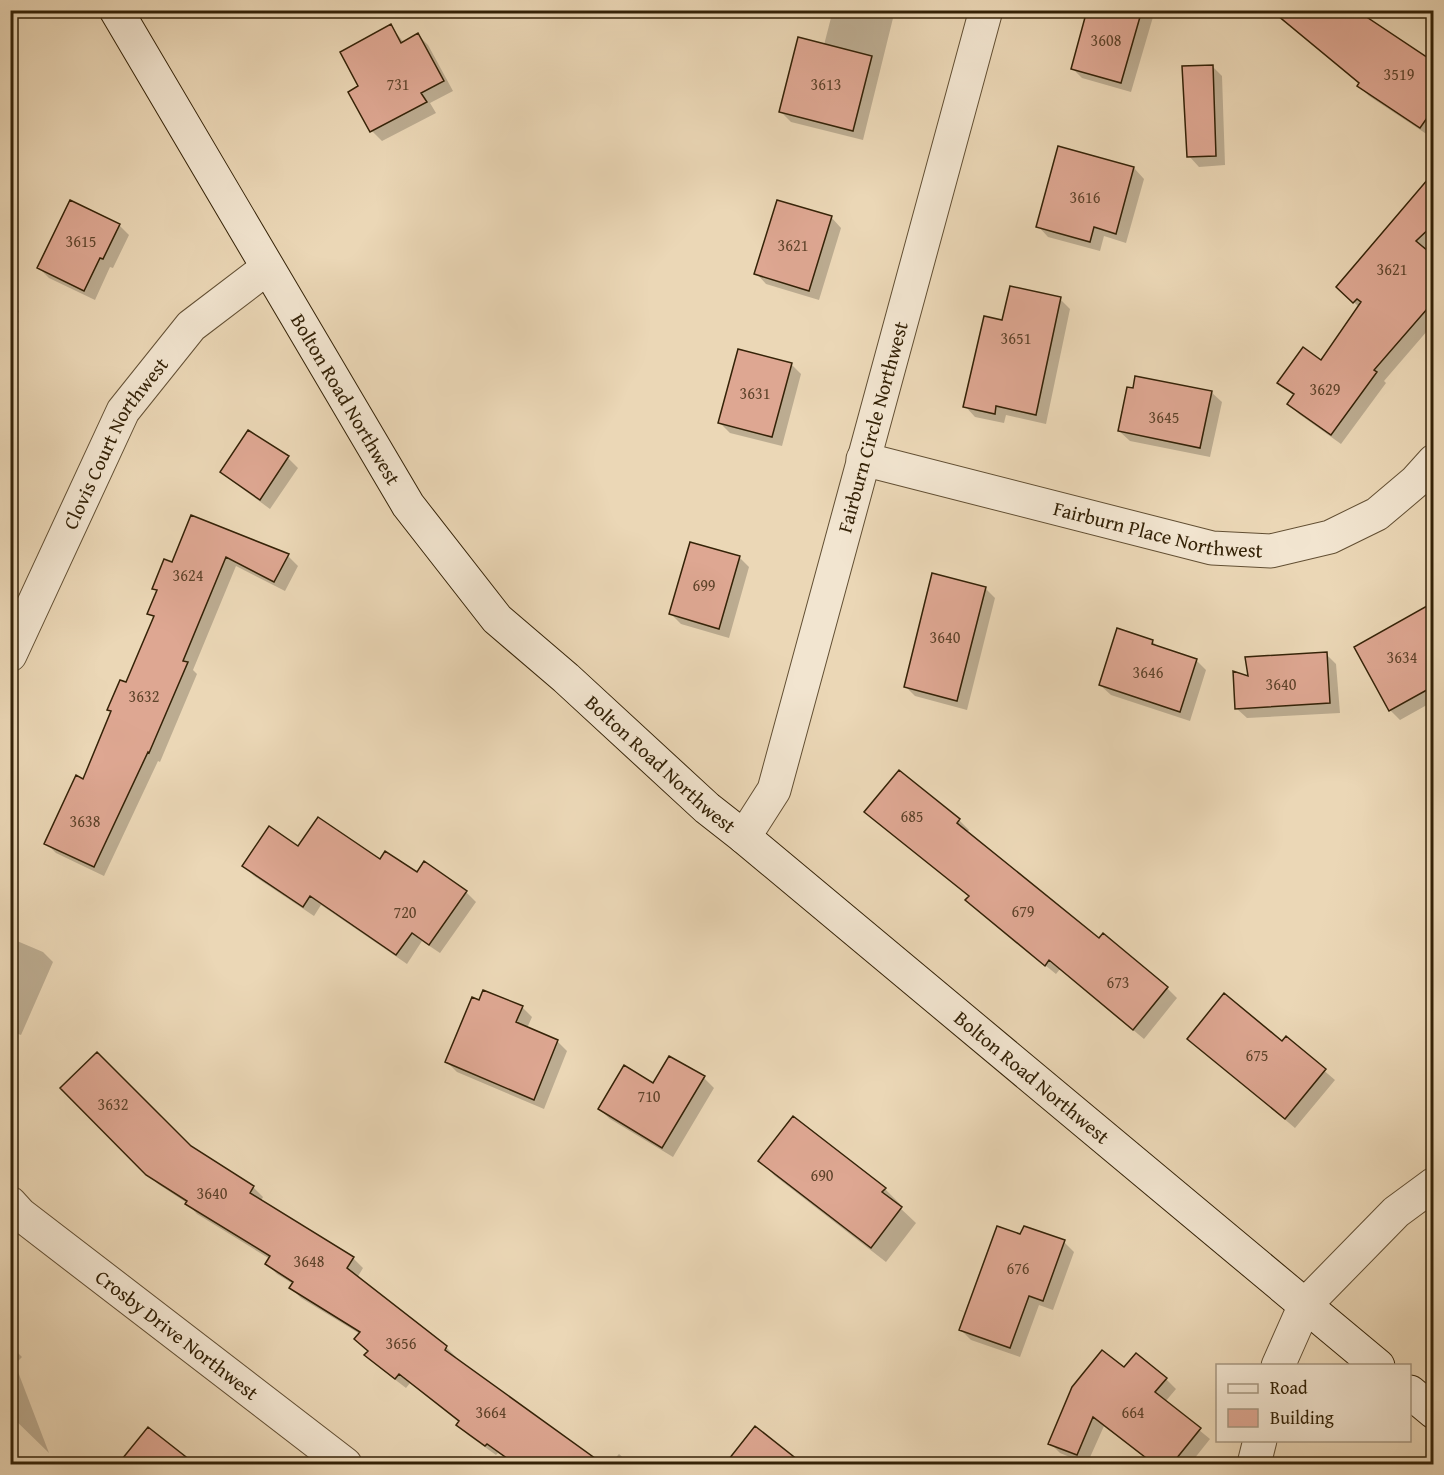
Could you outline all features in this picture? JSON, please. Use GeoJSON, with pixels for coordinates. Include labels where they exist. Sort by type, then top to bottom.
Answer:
{"type":"FeatureCollection","features":[{"type":"Feature","properties":{"kind":"street","name":"Bolton Road Northwest"},"geometry":{"type":"LineString","coordinates":[[116,10],[408,505],[497,620],[566,678],[707,808],[1377,1364]]}},
{"type":"Feature","properties":{"kind":"street","name":"Fairburn Circle Northwest"},"geometry":{"type":"LineString","coordinates":[[744,837],[774,790],[986,10]]}},
{"type":"Feature","properties":{"kind":"street","name":"Clovis Court Northwest"},"geometry":{"type":"LineString","coordinates":[[10,655],[123,411],[191,326],[267,268]]}},
{"type":"Feature","properties":{"kind":"street","name":"Fairburn Place Northwest"},"geometry":{"type":"LineString","coordinates":[[863,459],[1212,549],[1271,551],[1330,537],[1377,514],[1416,481],[1434,461]]}},
{"type":"Feature","properties":{"kind":"street"},"geometry":{"type":"LineString","coordinates":[[1278,1364],[1305,1305],[1396,1212],[1434,1184]]}},
{"type":"Feature","properties":{"kind":"street","name":"Crosby Drive Northwest"},"geometry":{"type":"LineString","coordinates":[[10,1203],[20,1214],[339,1463]]}},
{"type":"Feature","properties":{"kind":"street"},"geometry":{"type":"LineString","coordinates":[[1411,1393],[1434,1412]]}},
{"type":"Feature","properties":{"kind":"street"},"geometry":{"type":"LineString","coordinates":[[1254,1464],[1260,1442]]}},
{"type":"Feature","properties":{"kind":"building"},"geometry":{"type":"Polygon","coordinates":[[[1087,10],[1142,10],[1121,83],[1071,69],[1087,10]]]}},
{"type":"Feature","properties":{"kind":"building"},"geometry":{"type":"Polygon","coordinates":[[[1271,10],[1356,10],[1434,62],[1434,108],[1420,128],[1357,86],[1359,83],[1271,10]]]}},
{"type":"Feature","properties":{"kind":"building"},"geometry":{"type":"Polygon","coordinates":[[[391,24],[401,43],[418,33],[444,81],[421,93],[427,102],[370,132],[348,92],[358,86],[340,52],[391,24]]]}},
{"type":"Feature","properties":{"kind":"building"},"geometry":{"type":"Polygon","coordinates":[[[798,37],[872,56],[853,131],[779,112],[798,37]]]}},
{"type":"Feature","properties":{"kind":"building"},"geometry":{"type":"Polygon","coordinates":[[[1213,65],[1216,156],[1187,157],[1182,66],[1213,65]]]}},
{"type":"Feature","properties":{"kind":"building"},"geometry":{"type":"Polygon","coordinates":[[[1058,146],[1134,167],[1116,234],[1094,227],[1090,242],[1036,227],[1058,146]]]}},
{"type":"Feature","properties":{"kind":"building"},"geometry":{"type":"Polygon","coordinates":[[[1434,172],[1434,224],[1416,241],[1434,256],[1434,301],[1374,370],[1377,372],[1331,435],[1287,404],[1294,394],[1277,383],[1303,347],[1321,360],[1361,302],[1357,299],[1353,303],[1336,287],[1434,172]]]}},
{"type":"Feature","properties":{"kind":"building"},"geometry":{"type":"Polygon","coordinates":[[[70,200],[120,224],[84,291],[37,268],[70,200]]]}},
{"type":"Feature","properties":{"kind":"building"},"geometry":{"type":"Polygon","coordinates":[[[777,200],[832,216],[809,291],[754,274],[777,200]]]}},
{"type":"Feature","properties":{"kind":"building"},"geometry":{"type":"Polygon","coordinates":[[[1010,286],[1061,297],[1036,415],[996,406],[995,414],[963,407],[984,316],[1002,320],[1010,286]]]}},
{"type":"Feature","properties":{"kind":"building"},"geometry":{"type":"Polygon","coordinates":[[[738,349],[792,363],[772,437],[718,423],[738,349]]]}},
{"type":"Feature","properties":{"kind":"building"},"geometry":{"type":"Polygon","coordinates":[[[1135,376],[1212,391],[1200,448],[1118,431],[1127,387],[1133,388],[1135,376]]]}},
{"type":"Feature","properties":{"kind":"building"},"geometry":{"type":"Polygon","coordinates":[[[248,430],[289,456],[260,500],[220,472],[248,430]]]}},
{"type":"Feature","properties":{"kind":"building"},"geometry":{"type":"Polygon","coordinates":[[[191,515],[289,554],[274,582],[226,557],[183,661],[188,662],[149,753],[94,867],[44,844],[76,775],[83,779],[111,711],[107,710],[120,680],[126,682],[154,616],[147,614],[157,590],[152,589],[164,559],[172,562],[191,515]]]}},
{"type":"Feature","properties":{"kind":"building"},"geometry":{"type":"Polygon","coordinates":[[[690,542],[740,556],[719,629],[669,614],[690,542]]]}},
{"type":"Feature","properties":{"kind":"building"},"geometry":{"type":"Polygon","coordinates":[[[932,573],[986,587],[957,701],[904,687],[932,573]]]}},
{"type":"Feature","properties":{"kind":"building"},"geometry":{"type":"Polygon","coordinates":[[[1434,602],[1434,686],[1389,711],[1354,647],[1434,602]]]}},
{"type":"Feature","properties":{"kind":"building"},"geometry":{"type":"Polygon","coordinates":[[[1117,628],[1153,640],[1152,644],[1197,659],[1180,712],[1099,685],[1117,628]]]}},
{"type":"Feature","properties":{"kind":"building"},"geometry":{"type":"Polygon","coordinates":[[[1327,652],[1330,703],[1235,709],[1233,671],[1248,676],[1245,657],[1327,652]]]}},
{"type":"Feature","properties":{"kind":"building"},"geometry":{"type":"Polygon","coordinates":[[[899,770],[960,819],[957,823],[1099,938],[1103,933],[1168,987],[1133,1030],[1049,960],[1045,966],[965,900],[969,896],[864,812],[899,770]]]}},
{"type":"Feature","properties":{"kind":"building"},"geometry":{"type":"Polygon","coordinates":[[[318,817],[380,859],[385,851],[417,872],[424,861],[467,891],[429,945],[412,933],[396,955],[310,896],[303,907],[242,866],[269,826],[298,846],[318,817]]]}},
{"type":"Feature","properties":{"kind":"building"},"geometry":{"type":"Polygon","coordinates":[[[483,990],[523,1006],[516,1022],[558,1040],[534,1100],[445,1062],[472,997],[479,1000],[483,990]]]}},
{"type":"Feature","properties":{"kind":"building"},"geometry":{"type":"Polygon","coordinates":[[[1224,993],[1282,1041],[1286,1036],[1326,1069],[1285,1119],[1187,1039],[1224,993]]]}},
{"type":"Feature","properties":{"kind":"building"},"geometry":{"type":"Polygon","coordinates":[[[97,1052],[191,1146],[254,1186],[250,1193],[354,1257],[347,1268],[447,1346],[445,1350],[603,1464],[515,1464],[456,1425],[459,1421],[399,1374],[395,1379],[364,1355],[368,1351],[354,1339],[360,1332],[289,1288],[293,1282],[265,1264],[270,1256],[185,1204],[187,1201],[146,1175],[60,1088],[97,1052]]]}},
{"type":"Feature","properties":{"kind":"building"},"geometry":{"type":"Polygon","coordinates":[[[669,1056],[705,1076],[662,1148],[598,1109],[624,1065],[653,1083],[669,1056]]]}},
{"type":"Feature","properties":{"kind":"building"},"geometry":{"type":"Polygon","coordinates":[[[793,1116],[886,1188],[882,1192],[902,1207],[871,1248],[758,1161],[793,1116]]]}},
{"type":"Feature","properties":{"kind":"building"},"geometry":{"type":"Polygon","coordinates":[[[997,1226],[1020,1234],[1024,1226],[1065,1240],[1043,1301],[1029,1296],[1010,1348],[959,1330],[997,1226]]]}},
{"type":"Feature","properties":{"kind":"building"},"geometry":{"type":"Polygon","coordinates":[[[1102,1350],[1124,1367],[1136,1353],[1167,1378],[1155,1392],[1201,1428],[1172,1464],[1154,1464],[1093,1417],[1077,1455],[1048,1444],[1072,1387],[1102,1350]]]}},
{"type":"Feature","properties":{"kind":"building"},"geometry":{"type":"Polygon","coordinates":[[[755,1426],[803,1464],[725,1464],[755,1426]]]}},
{"type":"Feature","properties":{"kind":"building"},"geometry":{"type":"Polygon","coordinates":[[[148,1427],[195,1464],[118,1464],[148,1427]]]}}]}
